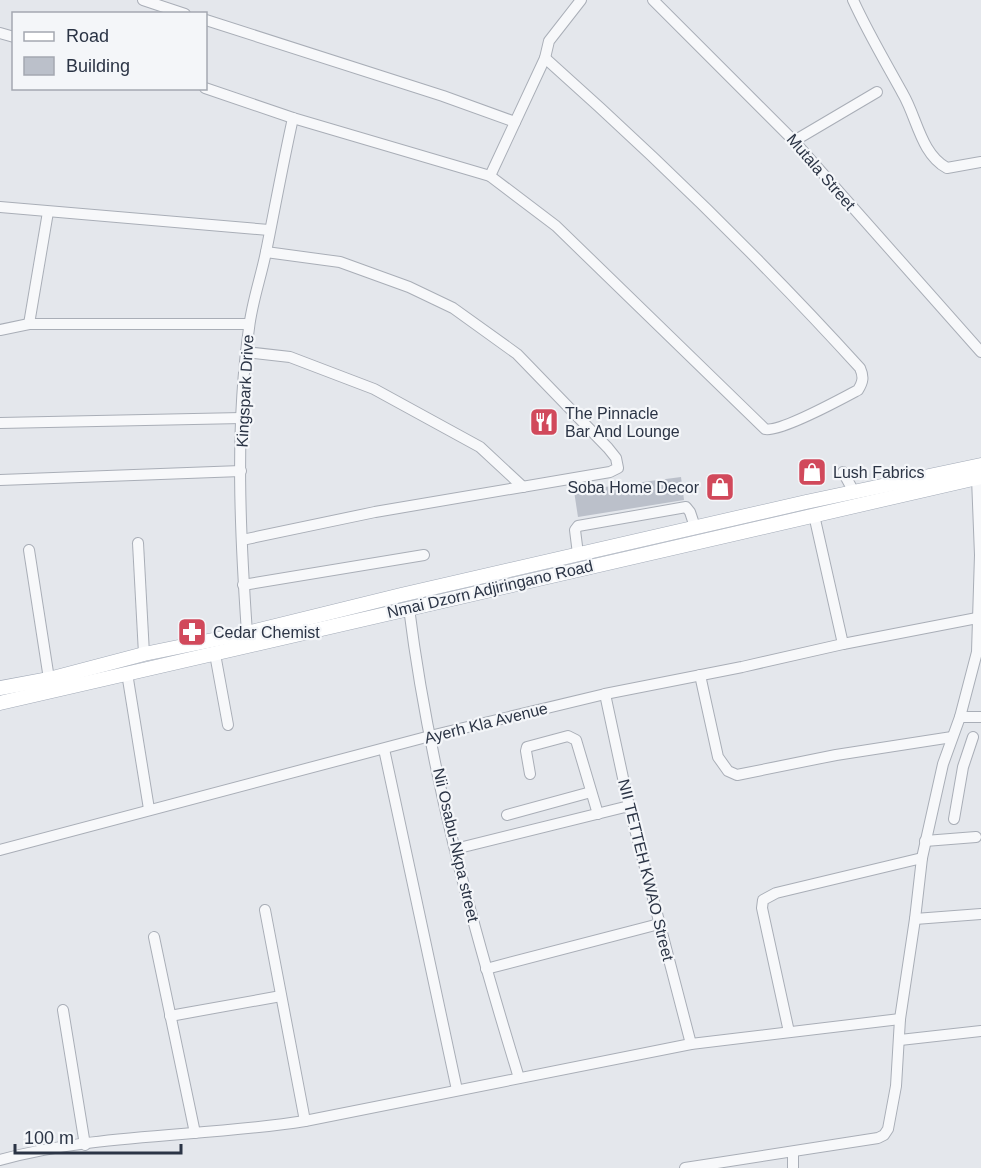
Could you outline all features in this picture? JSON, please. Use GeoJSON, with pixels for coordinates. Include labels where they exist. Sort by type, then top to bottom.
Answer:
{"type":"FeatureCollection","features":[{"type":"Feature","properties":{"kind":"main road","name":"Nmai Dzorn Adjiringano Road"},"geometry":{"type":"LineString","coordinates":[[0,703],[409,608],[854,492],[980,473]]}},
{"type":"Feature","properties":{"kind":"main road","name":"Nmai Dzorn Adjiringano Road"},"geometry":{"type":"LineString","coordinates":[[0,688],[49,679],[144,654],[246,633],[695,527],[715,530],[814,515],[980,473]]}},
{"type":"Feature","properties":{"kind":"street"},"geometry":{"type":"LineString","coordinates":[[143,0],[179,12]]}},
{"type":"Feature","properties":{"kind":"street"},"geometry":{"type":"LineString","coordinates":[[490,176],[545,57],[549,41],[581,0]]}},
{"type":"Feature","properties":{"kind":"street","name":"Mutala Street"},"geometry":{"type":"LineString","coordinates":[[653,0],[794,141],[981,352]]}},
{"type":"Feature","properties":{"kind":"street"},"geometry":{"type":"LineString","coordinates":[[853,0],[876,48],[905,97],[934,159],[948,168],[981,162]]}},
{"type":"Feature","properties":{"kind":"street"},"geometry":{"type":"LineString","coordinates":[[207,20],[443,96],[514,122]]}},
{"type":"Feature","properties":{"kind":"street"},"geometry":{"type":"LineString","coordinates":[[207,89],[293,118],[490,176],[556,226],[765,429],[773,430],[858,390],[863,375],[860,368],[815,318],[705,206],[545,57]]}},
{"type":"Feature","properties":{"kind":"street"},"geometry":{"type":"LineString","coordinates":[[794,141],[877,92]]}},
{"type":"Feature","properties":{"kind":"street","name":"Kingspark Drive"},"geometry":{"type":"LineString","coordinates":[[246,633],[241,471],[246,352],[249,324],[293,118]]}},
{"type":"Feature","properties":{"kind":"street"},"geometry":{"type":"LineString","coordinates":[[0,207],[269,230]]}},
{"type":"Feature","properties":{"kind":"street"},"geometry":{"type":"LineString","coordinates":[[29,324],[48,212]]}},
{"type":"Feature","properties":{"kind":"street"},"geometry":{"type":"LineString","coordinates":[[242,540],[375,512],[616,471],[618,468],[618,463],[608,448],[517,354],[453,308],[409,287],[340,262],[266,252]]}},
{"type":"Feature","properties":{"kind":"street"},"geometry":{"type":"LineString","coordinates":[[0,330],[29,324],[249,324]]}},
{"type":"Feature","properties":{"kind":"street"},"geometry":{"type":"LineString","coordinates":[[246,352],[290,357],[374,389],[480,447],[523,487]]}},
{"type":"Feature","properties":{"kind":"street"},"geometry":{"type":"LineString","coordinates":[[0,423],[242,418]]}},
{"type":"Feature","properties":{"kind":"street"},"geometry":{"type":"LineString","coordinates":[[0,480],[241,471]]}},
{"type":"Feature","properties":{"kind":"street"},"geometry":{"type":"LineString","coordinates":[[843,472],[854,492]]}},
{"type":"Feature","properties":{"kind":"street"},"geometry":{"type":"LineString","coordinates":[[685,1168],[878,1138],[888,1129],[896,1086],[900,1019],[925,841],[952,737],[977,667],[980,473]]}},
{"type":"Feature","properties":{"kind":"street"},"geometry":{"type":"LineString","coordinates":[[578,554],[575,530],[578,526],[686,507],[695,527]]}},
{"type":"Feature","properties":{"kind":"street"},"geometry":{"type":"LineString","coordinates":[[814,515],[843,644]]}},
{"type":"Feature","properties":{"kind":"street"},"geometry":{"type":"LineString","coordinates":[[138,543],[144,654]]}},
{"type":"Feature","properties":{"kind":"street"},"geometry":{"type":"LineString","coordinates":[[29,550],[49,679]]}},
{"type":"Feature","properties":{"kind":"street"},"geometry":{"type":"LineString","coordinates":[[243,585],[424,555]]}},
{"type":"Feature","properties":{"kind":"street","name":"Nii Osabu-Nkpa street"},"geometry":{"type":"LineString","coordinates":[[409,608],[418,676],[455,849],[486,969],[519,1078]]}},
{"type":"Feature","properties":{"kind":"street","name":"Ayerh Kla Avenue"},"geometry":{"type":"LineString","coordinates":[[0,849],[430,736],[605,694],[977,618]]}},
{"type":"Feature","properties":{"kind":"street"},"geometry":{"type":"LineString","coordinates":[[214,654],[228,725]]}},
{"type":"Feature","properties":{"kind":"street"},"geometry":{"type":"LineString","coordinates":[[128,673],[149,809]]}},
{"type":"Feature","properties":{"kind":"street"},"geometry":{"type":"LineString","coordinates":[[700,675],[718,758],[728,771],[736,775],[836,755],[952,737]]}},
{"type":"Feature","properties":{"kind":"street","name":"NII TETTEH KWAO Street"},"geometry":{"type":"LineString","coordinates":[[605,694],[629,806],[691,1044]]}},
{"type":"Feature","properties":{"kind":"street"},"geometry":{"type":"LineString","coordinates":[[960,717],[981,717]]}},
{"type":"Feature","properties":{"kind":"street"},"geometry":{"type":"LineString","coordinates":[[530,774],[527,747],[573,736],[598,814]]}},
{"type":"Feature","properties":{"kind":"street"},"geometry":{"type":"LineString","coordinates":[[954,819],[963,767],[973,737]]}},
{"type":"Feature","properties":{"kind":"street"},"geometry":{"type":"LineString","coordinates":[[384,749],[457,1090]]}},
{"type":"Feature","properties":{"kind":"street"},"geometry":{"type":"LineString","coordinates":[[944,764],[963,767]]}},
{"type":"Feature","properties":{"kind":"street"},"geometry":{"type":"LineString","coordinates":[[507,815],[591,792]]}},
{"type":"Feature","properties":{"kind":"street"},"geometry":{"type":"LineString","coordinates":[[455,849],[629,806]]}},
{"type":"Feature","properties":{"kind":"street"},"geometry":{"type":"LineString","coordinates":[[925,841],[976,837]]}},
{"type":"Feature","properties":{"kind":"street"},"geometry":{"type":"LineString","coordinates":[[789,1032],[762,908],[764,900],[776,893],[922,858]]}},
{"type":"Feature","properties":{"kind":"street"},"geometry":{"type":"LineString","coordinates":[[265,910],[305,1121]]}},
{"type":"Feature","properties":{"kind":"street"},"geometry":{"type":"LineString","coordinates":[[915,919],[981,914]]}},
{"type":"Feature","properties":{"kind":"street"},"geometry":{"type":"LineString","coordinates":[[486,969],[659,924]]}},
{"type":"Feature","properties":{"kind":"street"},"geometry":{"type":"LineString","coordinates":[[154,937],[195,1132]]}},
{"type":"Feature","properties":{"kind":"street"},"geometry":{"type":"LineString","coordinates":[[170,1016],[281,996]]}},
{"type":"Feature","properties":{"kind":"street"},"geometry":{"type":"LineString","coordinates":[[63,1010],[86,1145]]}},
{"type":"Feature","properties":{"kind":"street"},"geometry":{"type":"LineString","coordinates":[[0,1160],[86,1145],[195,1132],[241,1130],[305,1121],[691,1044],[900,1019]]}},
{"type":"Feature","properties":{"kind":"street"},"geometry":{"type":"LineString","coordinates":[[900,1040],[981,1031]]}},
{"type":"Feature","properties":{"kind":"street"},"geometry":{"type":"LineString","coordinates":[[793,1152],[793,1168]]}},
{"type":"Feature","properties":{"kind":"building"},"geometry":{"type":"Polygon","coordinates":[[[681,477],[684,500],[578,517],[574,491],[681,477]]]}},
{"type":"Feature","properties":{"kind":"place","name":"The Pinnacle Bar And Lounge"},"geometry":{"type":"Point","coordinates":[544,422]}},
{"type":"Feature","properties":{"kind":"place","name":"Lush Fabrics"},"geometry":{"type":"Point","coordinates":[812,472]}},
{"type":"Feature","properties":{"kind":"place","name":"Soba Home Decor"},"geometry":{"type":"Point","coordinates":[720,487]}},
{"type":"Feature","properties":{"kind":"place","name":"Cedar Chemist"},"geometry":{"type":"Point","coordinates":[192,632]}}]}
